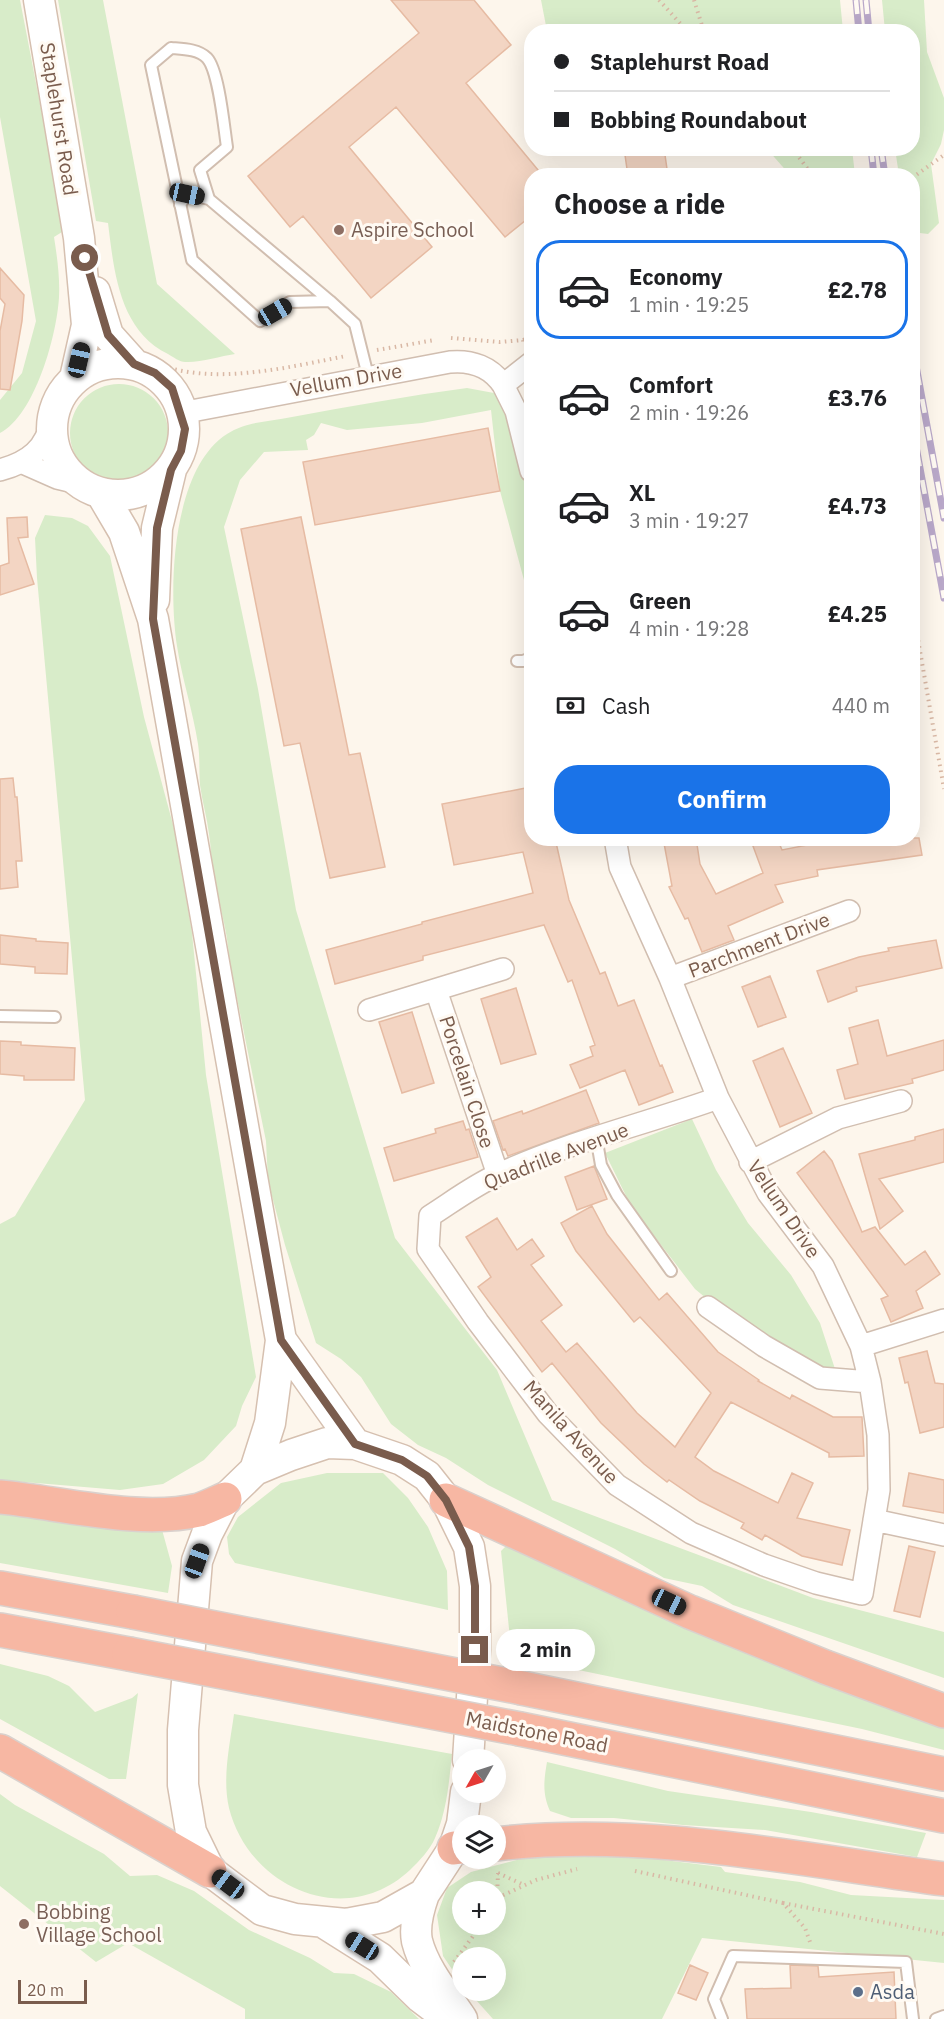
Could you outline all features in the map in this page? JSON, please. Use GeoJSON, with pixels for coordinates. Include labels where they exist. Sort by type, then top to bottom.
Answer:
{"type":"FeatureCollection","features":[{"type":"Feature","properties":{"kind":"highway"},"geometry":{"type":"LineString","coordinates":[[0,1497],[141,1514],[172,1514],[200,1509],[225,1499]]}},
{"type":"Feature","properties":{"kind":"highway"},"geometry":{"type":"LineString","coordinates":[[446,1500],[690,1612],[825,1667],[944,1711]]}},
{"type":"Feature","properties":{"kind":"highway","name":"Maidstone Road"},"geometry":{"type":"LineString","coordinates":[[0,1588],[522,1688],[944,1774]]}},
{"type":"Feature","properties":{"kind":"highway","name":"Maidstone Road"},"geometry":{"type":"LineString","coordinates":[[0,1630],[520,1729],[944,1816]]}},
{"type":"Feature","properties":{"kind":"highway"},"geometry":{"type":"LineString","coordinates":[[0,1751],[210,1871]]}},
{"type":"Feature","properties":{"kind":"highway"},"geometry":{"type":"LineString","coordinates":[[506,1856],[569,1839],[668,1842],[772,1854],[944,1880]]}},
{"type":"Feature","properties":{"kind":"main road","name":"Staplehurst Road"},"geometry":{"type":"LineString","coordinates":[[39,0],[79,238],[87,325],[75,378]]}},
{"type":"Feature","properties":{"kind":"main road","name":"Staplehurst Road"},"geometry":{"type":"LineString","coordinates":[[79,238],[108,335],[143,362]]}},
{"type":"Feature","properties":{"kind":"main road"},"geometry":{"type":"LineString","coordinates":[[153,619],[157,528],[171,470],[181,451],[185,429],[172,388],[143,362],[113,362],[93,367],[75,378],[60,397],[52,419],[51,438],[60,460],[89,488],[124,532],[153,619],[281,1340],[270,1424],[255,1470]]}},
{"type":"Feature","properties":{"kind":"main road"},"geometry":{"type":"LineString","coordinates":[[89,488],[120,495],[139,492],[157,483],[171,470]]}},
{"type":"Feature","properties":{"kind":"main road"},"geometry":{"type":"LineString","coordinates":[[281,1340],[355,1444]]}},
{"type":"Feature","properties":{"kind":"main road"},"geometry":{"type":"LineString","coordinates":[[424,1894],[383,1917],[346,1924],[326,1924],[295,1919],[262,1910],[210,1871],[191,1833],[183,1785],[183,1730],[197,1561],[207,1534],[225,1499],[255,1470],[327,1443],[355,1444],[402,1460],[427,1476],[446,1500],[469,1547],[475,1586],[475,1650],[469,1749]]}},
{"type":"Feature","properties":{"kind":"main road"},"geometry":{"type":"LineString","coordinates":[[452,1856],[424,1894],[418,1911],[417,1940],[431,1971],[462,2019]]}},
{"type":"Feature","properties":{"kind":"main road"},"geometry":{"type":"LineString","coordinates":[[326,1924],[380,1958],[420,1997],[449,2019]]}},
{"type":"Feature","properties":{"kind":"street","name":"Vellum Drive"},"geometry":{"type":"LineString","coordinates":[[181,412],[457,361],[482,366],[495,375],[516,411],[524,443]]}},
{"type":"Feature","properties":{"kind":"street"},"geometry":{"type":"LineString","coordinates":[[503,386],[524,362]]}},
{"type":"Feature","properties":{"kind":"street"},"geometry":{"type":"LineString","coordinates":[[0,470],[23,464],[48,437],[52,419]]}},
{"type":"Feature","properties":{"kind":"street"},"geometry":{"type":"LineString","coordinates":[[23,464],[89,488]]}},
{"type":"Feature","properties":{"kind":"street","name":"Vellum Drive"},"geometry":{"type":"LineString","coordinates":[[616,846],[620,867],[670,978],[718,1098],[768,1193],[823,1266],[861,1346],[870,1382],[878,1435],[879,1490],[862,1594]]}},
{"type":"Feature","properties":{"kind":"street","name":"Parchment Drive"},"geometry":{"type":"LineString","coordinates":[[670,978],[849,911]]}},
{"type":"Feature","properties":{"kind":"street","name":"Porcelain Close"},"geometry":{"type":"LineString","coordinates":[[369,1011],[503,969]]}},
{"type":"Feature","properties":{"kind":"street","name":"Porcelain Close"},"geometry":{"type":"LineString","coordinates":[[436,990],[498,1175]]}},
{"type":"Feature","properties":{"kind":"street","name":"Quadrille Avenue"},"geometry":{"type":"LineString","coordinates":[[428,1249],[430,1216],[498,1175],[596,1136],[671,1115],[718,1098]]}},
{"type":"Feature","properties":{"kind":"street"},"geometry":{"type":"LineString","coordinates":[[750,1162],[838,1118],[900,1101]]}},
{"type":"Feature","properties":{"kind":"street","name":"Manila Avenue"},"geometry":{"type":"LineString","coordinates":[[428,1249],[478,1322],[548,1414],[617,1485],[702,1538],[764,1565],[816,1583],[862,1594]]}},
{"type":"Feature","properties":{"kind":"street"},"geometry":{"type":"LineString","coordinates":[[708,1307],[764,1346],[820,1378],[870,1382]]}},
{"type":"Feature","properties":{"kind":"street"},"geometry":{"type":"LineString","coordinates":[[861,1346],[944,1320]]}},
{"type":"Feature","properties":{"kind":"street"},"geometry":{"type":"LineString","coordinates":[[874,1520],[944,1535]]}},
{"type":"Feature","properties":{"kind":"lane"},"geometry":{"type":"LineString","coordinates":[[209,199],[200,170],[227,147],[219,92],[208,59],[197,52],[171,48],[151,65],[192,260],[260,321],[290,303],[330,301]]}},
{"type":"Feature","properties":{"kind":"lane"},"geometry":{"type":"LineString","coordinates":[[180,206],[187,194],[209,199],[330,301],[355,324],[368,376]]}},
{"type":"Feature","properties":{"kind":"lane"},"geometry":{"type":"LineString","coordinates":[[517,660],[524,661]]}},
{"type":"Feature","properties":{"kind":"lane"},"geometry":{"type":"LineString","coordinates":[[0,1016],[55,1017]]}},
{"type":"Feature","properties":{"kind":"lane"},"geometry":{"type":"LineString","coordinates":[[596,1136],[601,1165],[617,1195],[671,1271]]}},
{"type":"Feature","properties":{"kind":"lane"},"geometry":{"type":"LineString","coordinates":[[722,2019],[714,1999],[733,1956],[906,1962],[913,2019]]}},
{"type":"Feature","properties":{"kind":"lane"},"geometry":{"type":"LineString","coordinates":[[936,2019],[944,2016]]}},
{"type":"Feature","properties":{"kind":"path"},"geometry":{"type":"LineString","coordinates":[[659,0],[681,24]]}},
{"type":"Feature","properties":{"kind":"path"},"geometry":{"type":"LineString","coordinates":[[694,0],[702,24]]}},
{"type":"Feature","properties":{"kind":"path"},"geometry":{"type":"LineString","coordinates":[[920,172],[944,155]]}},
{"type":"Feature","properties":{"kind":"path"},"geometry":{"type":"LineString","coordinates":[[143,362],[173,369],[224,375],[457,337],[490,341],[523,340]]}},
{"type":"Feature","properties":{"kind":"path"},"geometry":{"type":"LineString","coordinates":[[920,651],[944,789]]}},
{"type":"Feature","properties":{"kind":"path"},"geometry":{"type":"LineString","coordinates":[[506,1896],[536,1880],[582,1868]]}},
{"type":"Feature","properties":{"kind":"path"},"geometry":{"type":"LineString","coordinates":[[633,1870],[783,1903],[944,1934]]}},
{"type":"Feature","properties":{"kind":"path"},"geometry":{"type":"LineString","coordinates":[[783,1903],[804,1928],[813,1951]]}},
{"type":"Feature","properties":{"kind":"green space"},"geometry":{"type":"Polygon","coordinates":[[[0,0],[20,0],[63,223],[62,232],[54,237],[59,274],[59,297],[49,352],[34,392],[24,410],[13,424],[0,433],[0,400],[22,373],[36,321],[0,117],[0,0]]]}},
{"type":"Feature","properties":{"kind":"green space"},"geometry":{"type":"Polygon","coordinates":[[[58,0],[103,0],[157,284],[235,354],[197,361],[181,361],[152,343],[129,315],[117,279],[108,223],[96,221],[58,0]]]}},
{"type":"Feature","properties":{"kind":"green space"},"geometry":{"type":"Polygon","coordinates":[[[541,0],[840,0],[842,24],[546,24],[541,0]]]}},
{"type":"Feature","properties":{"kind":"green space"},"geometry":{"type":"Polygon","coordinates":[[[882,0],[924,0],[927,52],[944,98],[944,130],[941,144],[931,164],[939,223],[928,234],[920,233],[920,168],[898,168],[896,156],[920,156],[920,24],[884,24],[882,0]]]}},
{"type":"Feature","properties":{"kind":"green space"},"geometry":{"type":"Polygon","coordinates":[[[773,156],[853,156],[854,168],[784,168],[773,156]]]}},
{"type":"Feature","properties":{"kind":"green space"},"geometry":{"type":"Polygon","coordinates":[[[119,384],[129,385],[146,392],[160,406],[167,423],[167,443],[160,460],[146,474],[129,481],[119,482],[109,481],[92,474],[78,460],[71,443],[70,433],[71,423],[78,406],[92,392],[109,385],[119,384]]]}},
{"type":"Feature","properties":{"kind":"green space"},"geometry":{"type":"Polygon","coordinates":[[[467,388],[494,393],[513,423],[524,482],[524,580],[500,491],[491,410],[422,423],[347,430],[321,423],[314,435],[306,440],[308,450],[264,452],[240,480],[224,527],[258,689],[296,910],[395,1238],[497,1370],[552,1500],[813,1598],[944,1632],[944,1678],[733,1605],[702,1586],[664,1578],[615,1549],[488,1485],[446,1458],[418,1445],[391,1424],[361,1377],[341,1359],[316,1343],[285,1245],[268,1181],[266,1141],[212,866],[200,785],[198,744],[177,646],[174,622],[174,563],[185,501],[195,474],[209,451],[227,434],[258,422],[467,388]]]}},
{"type":"Feature","properties":{"kind":"green space"},"geometry":{"type":"Polygon","coordinates":[[[45,515],[72,518],[88,526],[110,556],[144,717],[175,832],[192,933],[206,1075],[256,1377],[242,1406],[236,1426],[204,1460],[163,1484],[120,1490],[0,1480],[0,1224],[15,1216],[85,1100],[37,578],[35,538],[45,515]]]}},
{"type":"Feature","properties":{"kind":"green space"},"geometry":{"type":"Polygon","coordinates":[[[692,1119],[716,1170],[748,1223],[791,1275],[820,1323],[835,1369],[818,1372],[724,1313],[695,1289],[631,1206],[605,1153],[692,1119]]]}},
{"type":"Feature","properties":{"kind":"green space"},"geometry":{"type":"Polygon","coordinates":[[[327,1473],[383,1473],[408,1498],[428,1527],[447,1571],[448,1610],[235,1563],[229,1554],[227,1537],[238,1517],[281,1483],[327,1473]]]}},
{"type":"Feature","properties":{"kind":"green space"},"geometry":{"type":"Polygon","coordinates":[[[0,1510],[161,1526],[172,1566],[168,1593],[0,1563],[0,1510]]]}},
{"type":"Feature","properties":{"kind":"green space"},"geometry":{"type":"Polygon","coordinates":[[[507,1545],[944,1720],[944,1750],[862,1729],[512,1658],[501,1551],[507,1545]]]}},
{"type":"Feature","properties":{"kind":"green space"},"geometry":{"type":"Polygon","coordinates":[[[0,1664],[48,1676],[69,1686],[95,1712],[132,1698],[138,1693],[126,1779],[109,1779],[0,1719],[0,1664]]]}},
{"type":"Feature","properties":{"kind":"green space"},"geometry":{"type":"Polygon","coordinates":[[[234,1714],[452,1754],[445,1807],[435,1838],[421,1859],[410,1870],[385,1888],[358,1897],[330,1898],[303,1892],[278,1879],[257,1860],[240,1836],[227,1797],[226,1773],[234,1714]]]}},
{"type":"Feature","properties":{"kind":"green space"},"geometry":{"type":"Polygon","coordinates":[[[547,1762],[668,1791],[811,1812],[926,1833],[917,1857],[765,1830],[614,1818],[571,1818],[550,1811],[544,1786],[547,1762]]]}},
{"type":"Feature","properties":{"kind":"green space"},"geometry":{"type":"Polygon","coordinates":[[[0,1794],[15,1805],[104,1854],[130,1876],[157,1875],[194,1891],[249,1930],[310,1958],[334,1973],[354,1974],[391,1992],[419,2019],[245,2019],[245,2009],[128,1943],[96,1962],[0,1886],[0,1794]]]}},
{"type":"Feature","properties":{"kind":"green space"},"geometry":{"type":"Polygon","coordinates":[[[631,1856],[721,1867],[725,1872],[800,1882],[851,1895],[944,1900],[944,1963],[702,1938],[662,2019],[493,2019],[477,2001],[506,2001],[506,1947],[452,1947],[452,1969],[443,1956],[437,1915],[447,1888],[452,1885],[452,1935],[506,1935],[506,1881],[458,1881],[471,1872],[482,1869],[506,1869],[506,1863],[528,1857],[631,1856]]]}},
{"type":"Feature","properties":{"kind":"building"},"geometry":{"type":"Polygon","coordinates":[[[391,0],[474,0],[511,45],[466,83],[524,153],[524,156],[536,168],[524,168],[524,222],[505,237],[396,107],[349,147],[432,247],[371,298],[303,216],[290,227],[248,176],[419,33],[391,0]]]}},
{"type":"Feature","properties":{"kind":"building"},"geometry":{"type":"Polygon","coordinates":[[[625,156],[665,156],[667,168],[627,168],[625,156]]]}},
{"type":"Feature","properties":{"kind":"building"},"geometry":{"type":"Polygon","coordinates":[[[0,268],[24,295],[22,321],[10,390],[0,389],[0,331],[5,304],[0,298],[0,268]]]}},
{"type":"Feature","properties":{"kind":"building"},"geometry":{"type":"Polygon","coordinates":[[[488,428],[500,491],[315,525],[303,462],[488,428]]]}},
{"type":"Feature","properties":{"kind":"building"},"geometry":{"type":"Polygon","coordinates":[[[27,517],[28,537],[18,538],[34,584],[0,595],[0,566],[9,563],[7,518],[27,517]]]}},
{"type":"Feature","properties":{"kind":"building"},"geometry":{"type":"Polygon","coordinates":[[[301,517],[349,755],[360,753],[385,867],[330,878],[300,743],[284,746],[241,529],[301,517]]]}},
{"type":"Feature","properties":{"kind":"building"},"geometry":{"type":"Polygon","coordinates":[[[13,778],[15,797],[17,797],[22,861],[16,861],[18,887],[0,889],[0,779],[13,778]]]}},
{"type":"Feature","properties":{"kind":"building"},"geometry":{"type":"Polygon","coordinates":[[[524,788],[524,846],[557,846],[569,900],[600,974],[605,972],[618,1006],[634,1000],[660,1066],[662,1065],[673,1092],[639,1105],[625,1070],[580,1088],[570,1065],[593,1056],[590,1047],[595,1045],[572,980],[568,982],[544,925],[423,956],[423,960],[335,984],[326,950],[533,893],[523,852],[454,865],[442,804],[524,788]]]}},
{"type":"Feature","properties":{"kind":"building"},"geometry":{"type":"Polygon","coordinates":[[[920,844],[922,855],[817,870],[818,876],[775,885],[783,902],[728,926],[734,940],[702,952],[688,918],[685,919],[669,887],[672,886],[664,846],[697,846],[700,864],[716,894],[763,873],[753,846],[780,846],[782,850],[802,846],[920,846],[920,844]]]}},
{"type":"Feature","properties":{"kind":"building"},"geometry":{"type":"Polygon","coordinates":[[[0,935],[68,943],[67,974],[35,973],[35,967],[0,964],[0,935]]]}},
{"type":"Feature","properties":{"kind":"building"},"geometry":{"type":"Polygon","coordinates":[[[936,940],[942,968],[856,987],[857,991],[828,1002],[817,971],[859,957],[889,951],[888,948],[936,940]]]}},
{"type":"Feature","properties":{"kind":"building"},"geometry":{"type":"Polygon","coordinates":[[[770,976],[786,1017],[758,1027],[742,987],[770,976]]]}},
{"type":"Feature","properties":{"kind":"building"},"geometry":{"type":"Polygon","coordinates":[[[516,988],[536,1054],[501,1064],[481,999],[516,988]]]}},
{"type":"Feature","properties":{"kind":"building"},"geometry":{"type":"Polygon","coordinates":[[[412,1012],[434,1083],[402,1093],[379,1022],[412,1012]]]}},
{"type":"Feature","properties":{"kind":"building"},"geometry":{"type":"Polygon","coordinates":[[[878,1020],[887,1056],[944,1040],[944,1070],[912,1079],[913,1083],[845,1099],[837,1070],[858,1064],[849,1028],[878,1020]]]}},
{"type":"Feature","properties":{"kind":"building"},"geometry":{"type":"Polygon","coordinates":[[[0,1041],[21,1042],[21,1045],[75,1048],[74,1080],[24,1080],[24,1076],[0,1074],[0,1041]]]}},
{"type":"Feature","properties":{"kind":"building"},"geometry":{"type":"Polygon","coordinates":[[[783,1048],[812,1113],[780,1127],[753,1061],[783,1048]]]}},
{"type":"Feature","properties":{"kind":"building"},"geometry":{"type":"Polygon","coordinates":[[[586,1090],[599,1123],[508,1156],[505,1149],[503,1150],[493,1121],[522,1111],[523,1114],[586,1090]]]}},
{"type":"Feature","properties":{"kind":"building"},"geometry":{"type":"Polygon","coordinates":[[[463,1121],[466,1130],[469,1129],[478,1157],[394,1181],[384,1148],[436,1133],[435,1129],[463,1121]]]}},
{"type":"Feature","properties":{"kind":"building"},"geometry":{"type":"Polygon","coordinates":[[[944,1129],[944,1162],[879,1179],[903,1211],[880,1229],[859,1154],[915,1140],[915,1137],[944,1129]]]}},
{"type":"Feature","properties":{"kind":"building"},"geometry":{"type":"Polygon","coordinates":[[[824,1151],[832,1161],[862,1232],[875,1227],[905,1265],[925,1251],[940,1274],[916,1291],[923,1308],[891,1322],[881,1299],[888,1296],[797,1173],[824,1151]]]}},
{"type":"Feature","properties":{"kind":"building"},"geometry":{"type":"Polygon","coordinates":[[[594,1166],[607,1199],[577,1210],[565,1177],[594,1166]]]}},
{"type":"Feature","properties":{"kind":"building"},"geometry":{"type":"Polygon","coordinates":[[[592,1206],[607,1234],[659,1300],[667,1293],[718,1352],[758,1381],[790,1399],[792,1395],[833,1417],[862,1417],[864,1456],[829,1457],[829,1453],[731,1402],[695,1457],[714,1471],[778,1503],[792,1473],[813,1483],[797,1518],[850,1530],[842,1565],[802,1556],[765,1535],[762,1540],[741,1528],[744,1523],[700,1501],[669,1480],[667,1482],[644,1464],[601,1423],[552,1363],[542,1372],[478,1287],[491,1277],[466,1237],[497,1218],[517,1250],[532,1239],[544,1256],[531,1265],[562,1305],[541,1321],[566,1352],[577,1343],[637,1413],[675,1447],[711,1393],[640,1317],[634,1322],[576,1251],[561,1223],[592,1206]]]}},
{"type":"Feature","properties":{"kind":"building"},"geometry":{"type":"Polygon","coordinates":[[[927,1351],[935,1383],[944,1384],[944,1427],[920,1433],[908,1382],[905,1383],[899,1358],[927,1351]]]}},
{"type":"Feature","properties":{"kind":"building"},"geometry":{"type":"Polygon","coordinates":[[[909,1473],[944,1480],[944,1513],[903,1506],[909,1473]]]}},
{"type":"Feature","properties":{"kind":"building"},"geometry":{"type":"Polygon","coordinates":[[[909,1546],[935,1552],[920,1617],[894,1611],[909,1546]]]}},
{"type":"Feature","properties":{"kind":"building"},"geometry":{"type":"Polygon","coordinates":[[[690,1965],[708,1973],[696,2000],[678,1993],[690,1965]]]}},
{"type":"Feature","properties":{"kind":"building"},"geometry":{"type":"Polygon","coordinates":[[[790,1965],[818,1966],[819,1977],[894,1972],[896,2019],[747,2019],[745,1989],[791,1988],[790,1965]]]}},
{"type":"Feature","properties":{"kind":"railway"},"geometry":{"type":"LineString","coordinates":[[856,0],[858,24]]}},
{"type":"Feature","properties":{"kind":"railway"},"geometry":{"type":"LineString","coordinates":[[866,0],[868,24]]}},
{"type":"Feature","properties":{"kind":"railway"},"geometry":{"type":"LineString","coordinates":[[872,156],[873,168]]}},
{"type":"Feature","properties":{"kind":"railway"},"geometry":{"type":"LineString","coordinates":[[882,156],[884,168]]}},
{"type":"Feature","properties":{"kind":"railway"},"geometry":{"type":"LineString","coordinates":[[920,388],[944,518]]}},
{"type":"Feature","properties":{"kind":"railway"},"geometry":{"type":"LineString","coordinates":[[920,468],[944,598]]}},
{"type":"Feature","properties":{"kind":"place","name":"Aspire School"},"geometry":{"type":"Point","coordinates":[339,230]}},
{"type":"Feature","properties":{"kind":"place","name":"Bobbing Village School"},"geometry":{"type":"Point","coordinates":[24,1924]}},
{"type":"Feature","properties":{"kind":"place","name":"Asda"},"geometry":{"type":"Point","coordinates":[858,1992]}},
{"type":"Feature","properties":{"kind":"route"},"geometry":{"type":"LineString","coordinates":[[85,258],[108,335],[134,364],[155,373],[172,388],[185,429],[181,451],[171,470],[157,528],[153,619],[281,1340],[355,1444],[402,1460],[427,1476],[446,1500],[469,1547],[475,1586],[475,1650]]}}]}
